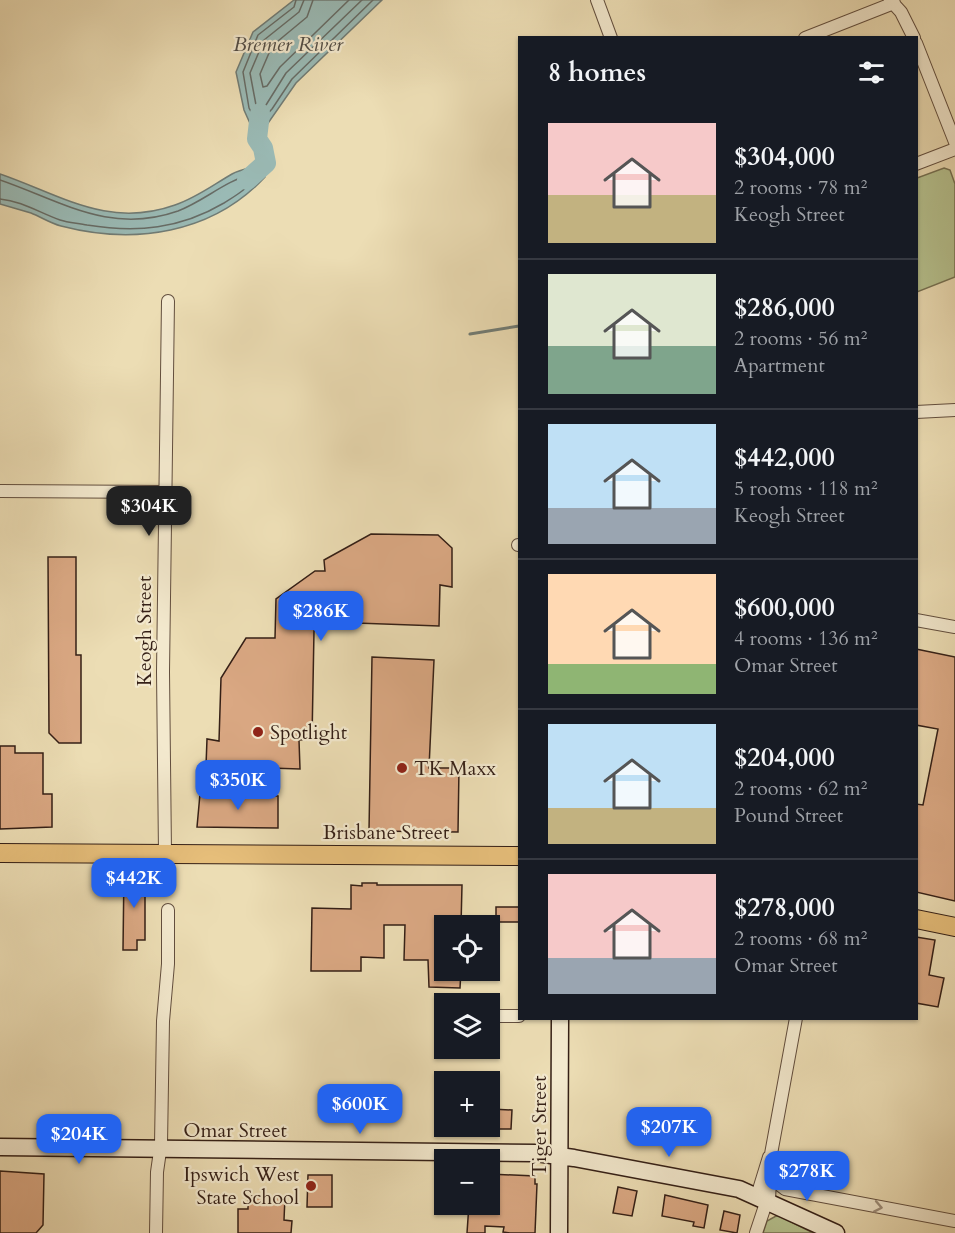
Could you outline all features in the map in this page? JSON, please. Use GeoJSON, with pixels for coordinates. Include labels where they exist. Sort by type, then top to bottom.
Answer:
{"type":"FeatureCollection","features":[{"type":"Feature","properties":{"kind":"main road","name":"Brisbane Street"},"geometry":{"type":"LineString","coordinates":[[0,853],[518,856]]}},
{"type":"Feature","properties":{"kind":"main road"},"geometry":{"type":"LineString","coordinates":[[918,919],[955,927]]}},
{"type":"Feature","properties":{"kind":"street"},"geometry":{"type":"LineString","coordinates":[[597,0],[610,36]]}},
{"type":"Feature","properties":{"kind":"street"},"geometry":{"type":"LineString","coordinates":[[810,36],[892,2],[907,22],[913,36]]}},
{"type":"Feature","properties":{"kind":"street"},"geometry":{"type":"LineString","coordinates":[[918,48],[955,142]]}},
{"type":"Feature","properties":{"kind":"street"},"geometry":{"type":"LineString","coordinates":[[918,163],[955,149]]}},
{"type":"Feature","properties":{"kind":"street","name":"Keogh Street"},"geometry":{"type":"LineString","coordinates":[[165,853],[164,492],[168,301]]}},
{"type":"Feature","properties":{"kind":"street"},"geometry":{"type":"LineString","coordinates":[[918,412],[955,410]]}},
{"type":"Feature","properties":{"kind":"street"},"geometry":{"type":"LineString","coordinates":[[0,491],[164,492]]}},
{"type":"Feature","properties":{"kind":"street"},"geometry":{"type":"LineString","coordinates":[[918,620],[955,627]]}},
{"type":"Feature","properties":{"kind":"street"},"geometry":{"type":"LineString","coordinates":[[156,1233],[163,1021],[168,964],[168,910]]}},
{"type":"Feature","properties":{"kind":"street"},"geometry":{"type":"LineString","coordinates":[[500,1016],[518,1016]]}},
{"type":"Feature","properties":{"kind":"street","name":"Tiger Street"},"geometry":{"type":"LineString","coordinates":[[559,1233],[560,1020]]}},
{"type":"Feature","properties":{"kind":"street"},"geometry":{"type":"LineString","coordinates":[[756,1233],[771,1168],[771,1154],[796,1020]]}},
{"type":"Feature","properties":{"kind":"street","name":"Omar Street"},"geometry":{"type":"LineString","coordinates":[[0,1148],[559,1155],[735,1188],[836,1233]]}},
{"type":"Feature","properties":{"kind":"street"},"geometry":{"type":"LineString","coordinates":[[764,1199],[764,1167],[771,1154]]}},
{"type":"Feature","properties":{"kind":"street"},"geometry":{"type":"LineString","coordinates":[[771,1168],[776,1182],[784,1189],[955,1221]]}},
{"type":"Feature","properties":{"kind":"green space"},"geometry":{"type":"Polygon","coordinates":[[[944,168],[950,170],[955,184],[955,277],[918,292],[918,178],[944,168]]]}},
{"type":"Feature","properties":{"kind":"green space"},"geometry":{"type":"Polygon","coordinates":[[[776,1216],[813,1233],[763,1233],[767,1221],[776,1216]]]}},
{"type":"Feature","properties":{"kind":"water","name":"Bremer River"},"geometry":{"type":"Polygon","coordinates":[[[294,0],[382,0],[296,83],[257,139],[244,110],[236,72],[253,32],[294,0]]]}},
{"type":"Feature","properties":{"kind":"water"},"geometry":{"type":"Polygon","coordinates":[[[266,163],[265,177],[244,196],[196,223],[170,230],[144,234],[89,232],[57,225],[31,213],[0,204],[0,174],[85,206],[128,213],[151,211],[183,202],[236,172],[266,163]]]}},
{"type":"Feature","properties":{"kind":"building"},"geometry":{"type":"Polygon","coordinates":[[[371,534],[438,535],[452,548],[452,587],[440,585],[439,626],[328,622],[314,631],[312,739],[299,740],[300,769],[206,766],[207,739],[219,741],[221,678],[246,638],[275,638],[276,599],[315,571],[325,571],[324,560],[371,534]]]}},
{"type":"Feature","properties":{"kind":"building"},"geometry":{"type":"Polygon","coordinates":[[[48,557],[76,557],[76,655],[81,655],[81,743],[59,743],[49,733],[48,557]]]}},
{"type":"Feature","properties":{"kind":"building"},"geometry":{"type":"Polygon","coordinates":[[[918,649],[955,657],[955,901],[918,892],[918,804],[923,805],[938,729],[918,725],[918,649]]]}},
{"type":"Feature","properties":{"kind":"building"},"geometry":{"type":"Polygon","coordinates":[[[372,657],[434,660],[429,768],[459,768],[458,832],[369,831],[372,657]]]}},
{"type":"Feature","properties":{"kind":"building"},"geometry":{"type":"Polygon","coordinates":[[[0,746],[15,746],[15,753],[43,753],[43,794],[52,794],[52,827],[0,829],[0,746]]]}},
{"type":"Feature","properties":{"kind":"building"},"geometry":{"type":"Polygon","coordinates":[[[200,794],[278,796],[278,828],[197,827],[200,794]]]}},
{"type":"Feature","properties":{"kind":"building"},"geometry":{"type":"Polygon","coordinates":[[[124,870],[145,870],[145,940],[137,940],[137,950],[123,950],[124,870]]]}},
{"type":"Feature","properties":{"kind":"building"},"geometry":{"type":"Polygon","coordinates":[[[362,883],[462,885],[461,915],[434,915],[434,981],[460,981],[460,988],[429,987],[428,960],[404,960],[405,925],[384,925],[384,958],[361,957],[361,971],[311,971],[312,908],[351,909],[351,885],[362,886],[362,883]]]}},
{"type":"Feature","properties":{"kind":"building"},"geometry":{"type":"Polygon","coordinates":[[[496,907],[518,907],[518,922],[500,922],[500,915],[496,915],[496,907]]]}},
{"type":"Feature","properties":{"kind":"building"},"geometry":{"type":"Polygon","coordinates":[[[918,937],[935,940],[929,975],[944,978],[938,1007],[918,1003],[918,937]]]}},
{"type":"Feature","properties":{"kind":"building"},"geometry":{"type":"Polygon","coordinates":[[[500,1109],[512,1110],[511,1129],[500,1129],[500,1109]]]}},
{"type":"Feature","properties":{"kind":"building"},"geometry":{"type":"Polygon","coordinates":[[[0,1171],[44,1174],[43,1225],[36,1233],[0,1233],[0,1171]]]}},
{"type":"Feature","properties":{"kind":"building"},"geometry":{"type":"Polygon","coordinates":[[[500,1174],[535,1176],[535,1184],[537,1184],[535,1233],[510,1233],[503,1232],[504,1227],[485,1226],[485,1233],[467,1233],[468,1215],[500,1215],[500,1174]]]}},
{"type":"Feature","properties":{"kind":"building"},"geometry":{"type":"Polygon","coordinates":[[[308,1175],[332,1175],[332,1207],[307,1207],[308,1175]]]}},
{"type":"Feature","properties":{"kind":"building"},"geometry":{"type":"Polygon","coordinates":[[[618,1187],[637,1191],[632,1216],[613,1213],[618,1187]]]}},
{"type":"Feature","properties":{"kind":"building"},"geometry":{"type":"Polygon","coordinates":[[[665,1195],[708,1205],[704,1228],[693,1226],[694,1222],[662,1216],[665,1195]]]}},
{"type":"Feature","properties":{"kind":"building"},"geometry":{"type":"Polygon","coordinates":[[[248,1196],[285,1197],[284,1220],[292,1221],[291,1233],[238,1233],[238,1209],[248,1209],[248,1196]]]}},
{"type":"Feature","properties":{"kind":"building"},"geometry":{"type":"Polygon","coordinates":[[[724,1211],[740,1215],[737,1233],[720,1230],[724,1211]]]}},
{"type":"Feature","properties":{"kind":"waterway","name":"Bremer River"},"geometry":{"type":"LineString","coordinates":[[247,180],[266,163],[263,148],[257,139],[260,113]]}},
{"type":"Feature","properties":{"kind":"waterway"},"geometry":{"type":"LineString","coordinates":[[470,334],[518,326]]}},
{"type":"Feature","properties":{"kind":"place","name":"Spotlight"},"geometry":{"type":"Point","coordinates":[258,732]}},
{"type":"Feature","properties":{"kind":"place","name":"TK Maxx"},"geometry":{"type":"Point","coordinates":[402,768]}},
{"type":"Feature","properties":{"kind":"place","name":"Ipswich West State School"},"geometry":{"type":"Point","coordinates":[311,1186]}}]}
